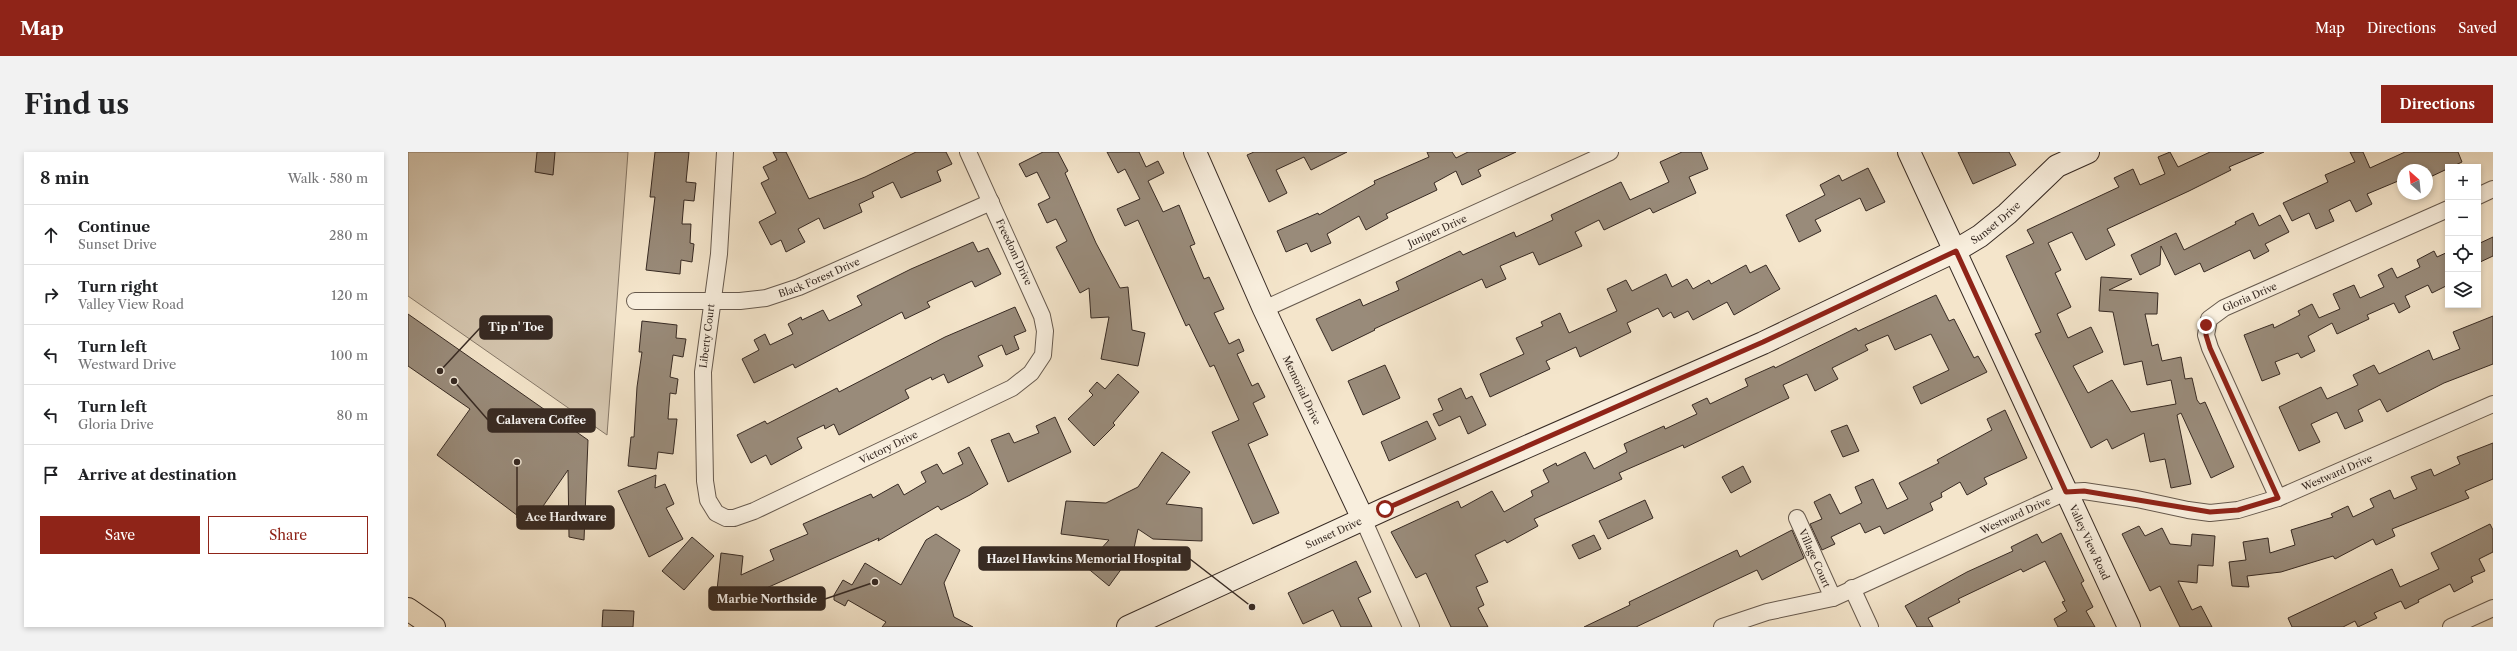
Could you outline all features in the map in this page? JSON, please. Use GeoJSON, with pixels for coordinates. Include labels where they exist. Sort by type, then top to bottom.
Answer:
{"type":"FeatureCollection","features":[{"type":"Feature","properties":{"kind":"main road"},"geometry":{"type":"LineString","coordinates":[[408,609],[434,627]]}},
{"type":"Feature","properties":{"kind":"main road"},"geometry":{"type":"LineString","coordinates":[[408,623],[419,627]]}},
{"type":"Feature","properties":{"kind":"street","name":"Liberty Court"},"geometry":{"type":"LineString","coordinates":[[720,516],[716,513],[708,500],[703,449],[703,372],[711,300],[719,254],[725,152]]}},
{"type":"Feature","properties":{"kind":"street","name":"Freedom Drive"},"geometry":{"type":"LineString","coordinates":[[968,152],[1040,310],[1045,331],[1043,355]]}},
{"type":"Feature","properties":{"kind":"street","name":"Memorial Drive"},"geometry":{"type":"LineString","coordinates":[[1195,152],[1264,309],[1363,519],[1411,627]]}},
{"type":"Feature","properties":{"kind":"street","name":"Juniper Drive"},"geometry":{"type":"LineString","coordinates":[[1264,309],[1610,152]]}},
{"type":"Feature","properties":{"kind":"street","name":"Valley View Road"},"geometry":{"type":"LineString","coordinates":[[1908,152],[1956,251],[2129,627]]}},
{"type":"Feature","properties":{"kind":"street","name":"Sunset Drive"},"geometry":{"type":"LineString","coordinates":[[1128,627],[1363,519],[1763,342],[1956,251],[1980,236],[2007,214],[2057,166],[2088,152]]}},
{"type":"Feature","properties":{"kind":"street"},"geometry":{"type":"LineString","coordinates":[[2481,195],[2493,189]]}},
{"type":"Feature","properties":{"kind":"street","name":"Black Forest Drive"},"geometry":{"type":"LineString","coordinates":[[635,301],[740,301],[766,298],[799,287],[991,202]]}},
{"type":"Feature","properties":{"kind":"street","name":"Gloria Drive"},"geometry":{"type":"LineString","coordinates":[[2278,498],[2210,348],[2206,335],[2206,325],[2210,319],[2224,308],[2445,210]]}},
{"type":"Feature","properties":{"kind":"street","name":"Victory Drive"},"geometry":{"type":"LineString","coordinates":[[720,516],[734,518],[754,511],[1012,388],[1031,373],[1043,355]]}},
{"type":"Feature","properties":{"kind":"street","name":"Westward Drive"},"geometry":{"type":"LineString","coordinates":[[1722,627],[1766,612],[1833,598],[1852,588],[2066,492],[2084,491],[2210,512],[2238,510],[2278,498],[2493,404]]}},
{"type":"Feature","properties":{"kind":"street","name":"Village Court"},"geometry":{"type":"LineString","coordinates":[[1797,518],[1833,598]]}},
{"type":"Feature","properties":{"kind":"street"},"geometry":{"type":"LineString","coordinates":[[1852,588],[1870,627]]}},
{"type":"Feature","properties":{"kind":"street"},"geometry":{"type":"LineString","coordinates":[[2451,627],[2493,608]]}},
{"type":"Feature","properties":{"kind":"shaded area"},"geometry":{"type":"Polygon","coordinates":[[[408,152],[628,152],[607,435],[408,296],[408,152]]]}},
{"type":"Feature","properties":{"kind":"building"},"geometry":{"type":"Polygon","coordinates":[[[537,152],[555,152],[553,175],[535,172],[537,152]]]}},
{"type":"Feature","properties":{"kind":"building"},"geometry":{"type":"Polygon","coordinates":[[[655,152],[689,152],[686,182],[696,183],[694,201],[684,200],[682,224],[691,224],[690,243],[694,244],[692,262],[681,260],[680,274],[646,270],[655,197],[650,197],[655,152]]]}},
{"type":"Feature","properties":{"kind":"building"},"geometry":{"type":"Polygon","coordinates":[[[773,152],[786,152],[809,199],[865,177],[916,152],[946,152],[952,164],[937,171],[941,181],[901,198],[893,182],[872,192],[874,197],[859,204],[862,212],[824,229],[819,218],[798,229],[805,242],[786,252],[781,240],[771,245],[759,222],[776,213],[761,183],[769,179],[763,167],[777,160],[773,152]]]}},
{"type":"Feature","properties":{"kind":"building"},"geometry":{"type":"Polygon","coordinates":[[[1043,152],[1058,152],[1068,171],[1065,173],[1096,243],[1120,288],[1128,287],[1132,330],[1145,333],[1138,366],[1101,359],[1109,317],[1091,318],[1089,288],[1080,293],[1056,247],[1067,241],[1056,219],[1047,223],[1038,204],[1050,198],[1037,172],[1026,177],[1019,164],[1043,152]]]}},
{"type":"Feature","properties":{"kind":"building"},"geometry":{"type":"Polygon","coordinates":[[[1107,152],[1139,152],[1146,167],[1158,161],[1164,173],[1148,181],[1163,212],[1179,205],[1195,244],[1190,246],[1204,279],[1209,277],[1224,309],[1214,313],[1229,344],[1239,339],[1244,351],[1237,354],[1252,386],[1258,383],[1265,397],[1253,403],[1268,435],[1248,444],[1279,513],[1253,524],[1212,432],[1239,420],[1214,365],[1210,367],[1189,324],[1186,326],[1138,220],[1125,226],[1117,209],[1140,199],[1125,169],[1118,173],[1107,152]]]}},
{"type":"Feature","properties":{"kind":"building"},"geometry":{"type":"Polygon","coordinates":[[[1254,152],[1347,152],[1311,170],[1304,157],[1276,170],[1287,193],[1269,202],[1247,155],[1254,152]]]}},
{"type":"Feature","properties":{"kind":"building"},"geometry":{"type":"Polygon","coordinates":[[[1427,152],[1452,152],[1456,158],[1468,152],[1516,152],[1478,170],[1481,176],[1462,185],[1456,171],[1434,183],[1437,190],[1386,214],[1388,218],[1366,230],[1359,216],[1327,234],[1331,243],[1311,252],[1307,243],[1286,252],[1277,231],[1318,213],[1319,215],[1375,184],[1374,181],[1429,157],[1427,152]]]}},
{"type":"Feature","properties":{"kind":"building"},"geometry":{"type":"Polygon","coordinates":[[[1682,152],[1701,152],[1708,169],[1689,177],[1696,193],[1653,213],[1650,208],[1604,230],[1599,220],[1575,232],[1582,246],[1539,265],[1533,252],[1500,266],[1506,279],[1486,288],[1482,279],[1374,329],[1375,330],[1332,351],[1316,319],[1360,299],[1363,306],[1399,290],[1396,282],[1460,251],[1463,255],[1514,232],[1516,237],[1553,220],[1551,215],[1621,182],[1630,200],[1669,182],[1660,162],[1682,152]]]}},
{"type":"Feature","properties":{"kind":"building"},"geometry":{"type":"Polygon","coordinates":[[[1958,152],[2009,152],[2016,165],[1973,184],[1958,152]]]}},
{"type":"Feature","properties":{"kind":"building"},"geometry":{"type":"Polygon","coordinates":[[[2170,152],[2178,167],[2210,152],[2264,152],[2229,167],[2231,170],[2189,191],[2107,229],[2115,245],[2086,260],[2072,232],[2048,243],[2061,270],[2055,273],[2071,307],[2057,314],[2068,338],[2091,327],[2103,352],[2073,366],[2088,393],[2112,380],[2131,412],[2176,404],[2171,380],[2147,385],[2142,361],[2124,365],[2113,312],[2099,311],[2101,277],[2132,279],[2109,290],[2158,293],[2157,314],[2145,314],[2152,346],[2158,344],[2162,361],[2181,357],[2185,379],[2192,378],[2197,400],[2200,404],[2205,402],[2234,467],[2211,478],[2181,413],[2177,415],[2191,484],[2171,488],[2165,459],[2150,462],[2144,433],[2112,449],[2107,439],[2091,448],[2035,334],[2041,332],[2006,256],[2034,243],[2027,230],[2119,187],[2114,178],[2133,169],[2140,185],[2165,174],[2158,157],[2170,152]]]}},
{"type":"Feature","properties":{"kind":"building"},"geometry":{"type":"Polygon","coordinates":[[[2350,152],[2363,152],[2370,168],[2405,152],[2458,152],[2462,162],[2458,164],[2445,164],[2445,170],[2433,176],[2433,164],[2397,164],[2397,182],[2367,194],[2372,204],[2356,212],[2350,200],[2329,210],[2334,221],[2316,229],[2309,213],[2292,221],[2283,203],[2328,182],[2325,175],[2355,162],[2350,152]]]}},
{"type":"Feature","properties":{"kind":"building"},"geometry":{"type":"Polygon","coordinates":[[[1868,168],[1885,202],[1866,211],[1860,198],[1815,220],[1821,231],[1799,242],[1786,215],[1825,195],[1820,185],[1839,175],[1842,181],[1868,168]]]}},
{"type":"Feature","properties":{"kind":"building"},"geometry":{"type":"Polygon","coordinates":[[[2253,213],[2259,226],[2280,215],[2289,232],[2265,244],[2269,251],[2254,259],[2250,250],[2204,272],[2200,263],[2175,275],[2161,246],[2160,265],[2140,275],[2131,255],[2176,233],[2184,250],[2236,224],[2235,222],[2253,213]]]}},
{"type":"Feature","properties":{"kind":"building"},"geometry":{"type":"Polygon","coordinates":[[[2493,237],[2493,256],[2481,262],[2481,243],[2493,237]]]}},
{"type":"Feature","properties":{"kind":"building"},"geometry":{"type":"Polygon","coordinates":[[[973,242],[978,252],[988,248],[1001,274],[975,287],[972,281],[927,302],[930,307],[905,319],[902,312],[795,368],[793,364],[754,383],[742,359],[759,350],[754,340],[765,334],[770,345],[793,334],[788,324],[801,317],[802,320],[823,310],[829,321],[862,305],[857,296],[911,269],[973,242]]]}},
{"type":"Feature","properties":{"kind":"building"},"geometry":{"type":"Polygon","coordinates":[[[2434,251],[2437,257],[2445,253],[2445,286],[2432,293],[2428,285],[2405,296],[2410,307],[2399,313],[2394,303],[2367,315],[2369,319],[2337,334],[2332,323],[2308,336],[2315,351],[2301,358],[2298,353],[2275,362],[2280,374],[2262,381],[2244,335],[2273,324],[2274,328],[2300,315],[2298,311],[2312,304],[2319,318],[2340,309],[2333,294],[2354,285],[2360,298],[2384,287],[2378,275],[2392,268],[2397,278],[2420,267],[2417,260],[2434,251]]]}},
{"type":"Feature","properties":{"kind":"building"},"geometry":{"type":"Polygon","coordinates":[[[1746,265],[1750,273],[1766,265],[1780,289],[1734,315],[1727,302],[1693,320],[1688,311],[1674,318],[1671,312],[1663,317],[1658,308],[1627,323],[1631,332],[1580,357],[1576,347],[1546,361],[1550,369],[1490,397],[1480,374],[1524,354],[1516,338],[1543,326],[1541,322],[1560,313],[1569,333],[1617,311],[1607,289],[1626,280],[1632,291],[1666,274],[1672,287],[1687,279],[1693,289],[1709,280],[1711,284],[1746,265]]]}},
{"type":"Feature","properties":{"kind":"building"},"geometry":{"type":"Polygon","coordinates":[[[1936,295],[1949,321],[1954,319],[1974,358],[1978,356],[1987,372],[1921,404],[1913,387],[1949,370],[1931,334],[1895,350],[1888,335],[1865,345],[1868,350],[1832,368],[1838,379],[1815,391],[1807,374],[1783,385],[1789,398],[1684,448],[1683,445],[1619,473],[1622,479],[1534,519],[1538,526],[1507,543],[1505,540],[1475,555],[1488,582],[1476,587],[1484,605],[1478,608],[1488,627],[1451,627],[1426,573],[1416,578],[1391,532],[1458,501],[1461,508],[1492,491],[1504,512],[1533,496],[1531,491],[1549,482],[1543,470],[1556,463],[1557,466],[1585,452],[1594,469],[1627,452],[1624,444],[1664,426],[1665,429],[1697,414],[1692,405],[1707,398],[1710,404],[1748,386],[1745,379],[1774,366],[1775,368],[1856,328],[1858,331],[1936,295]]]}},
{"type":"Feature","properties":{"kind":"building"},"geometry":{"type":"Polygon","coordinates":[[[1015,307],[1026,331],[1014,336],[1019,349],[1006,355],[1002,345],[978,356],[983,366],[948,383],[944,374],[932,380],[931,377],[905,390],[909,398],[839,435],[834,424],[825,429],[824,425],[797,438],[802,448],[771,465],[766,455],[751,463],[737,435],[765,421],[767,424],[837,388],[839,392],[945,337],[1015,307]]]}},
{"type":"Feature","properties":{"kind":"building"},"geometry":{"type":"Polygon","coordinates":[[[408,314],[588,440],[584,540],[569,537],[568,470],[530,525],[437,455],[470,409],[408,366],[408,314]]]}},
{"type":"Feature","properties":{"kind":"building"},"geometry":{"type":"Polygon","coordinates":[[[2493,316],[2493,364],[2444,383],[2387,412],[2380,399],[2358,410],[2363,421],[2345,429],[2337,412],[2311,424],[2320,442],[2299,451],[2279,407],[2321,387],[2327,399],[2358,385],[2353,375],[2374,365],[2379,374],[2429,350],[2433,360],[2460,349],[2453,332],[2493,316]]]}},
{"type":"Feature","properties":{"kind":"building"},"geometry":{"type":"Polygon","coordinates":[[[642,321],[677,325],[676,338],[686,339],[683,357],[673,355],[670,377],[678,379],[676,394],[670,393],[668,419],[677,419],[673,454],[658,452],[656,469],[628,466],[631,437],[634,437],[637,387],[642,352],[639,352],[642,321]]]}},
{"type":"Feature","properties":{"kind":"building"},"geometry":{"type":"Polygon","coordinates":[[[1385,365],[1400,398],[1363,415],[1348,381],[1385,365]]]}},
{"type":"Feature","properties":{"kind":"building"},"geometry":{"type":"Polygon","coordinates":[[[1118,374],[1139,392],[1113,423],[1115,425],[1094,446],[1068,419],[1093,395],[1089,391],[1097,382],[1105,389],[1118,374]]]}},
{"type":"Feature","properties":{"kind":"building"},"geometry":{"type":"Polygon","coordinates":[[[1461,388],[1466,399],[1472,396],[1486,425],[1468,434],[1460,416],[1439,426],[1433,414],[1443,410],[1438,399],[1461,388]]]}},
{"type":"Feature","properties":{"kind":"building"},"geometry":{"type":"Polygon","coordinates":[[[2005,410],[2027,458],[1984,478],[1987,484],[1967,495],[1960,482],[1941,493],[1942,497],[1930,503],[1933,510],[1884,534],[1880,526],[1865,533],[1860,523],[1831,537],[1835,544],[1822,550],[1810,524],[1822,519],[1814,502],[1830,494],[1840,514],[1862,503],[1855,487],[1873,479],[1887,509],[1908,499],[1899,483],[1939,463],[1937,460],[1992,430],[1987,419],[2005,410]]]}},
{"type":"Feature","properties":{"kind":"building"},"geometry":{"type":"Polygon","coordinates":[[[1055,417],[1071,452],[1008,482],[991,440],[1009,433],[1014,443],[1039,433],[1036,426],[1055,417]]]}},
{"type":"Feature","properties":{"kind":"building"},"geometry":{"type":"Polygon","coordinates":[[[1427,421],[1436,439],[1389,461],[1381,442],[1427,421]]]}},
{"type":"Feature","properties":{"kind":"building"},"geometry":{"type":"Polygon","coordinates":[[[1847,425],[1859,451],[1843,457],[1831,431],[1847,425]]]}},
{"type":"Feature","properties":{"kind":"building"},"geometry":{"type":"Polygon","coordinates":[[[2493,443],[2493,479],[2465,491],[2469,498],[2392,529],[2395,536],[2376,545],[2373,539],[2335,559],[2333,556],[2281,572],[2247,576],[2249,587],[2232,586],[2229,562],[2246,560],[2243,542],[2268,538],[2270,553],[2295,545],[2291,530],[2333,517],[2331,514],[2348,506],[2353,517],[2374,507],[2370,499],[2390,490],[2394,499],[2417,489],[2411,477],[2431,469],[2434,476],[2460,464],[2457,457],[2493,443]]]}},
{"type":"Feature","properties":{"kind":"building"},"geometry":{"type":"Polygon","coordinates":[[[969,447],[988,484],[970,495],[941,510],[938,506],[878,541],[879,538],[753,594],[717,590],[721,553],[743,556],[741,575],[774,560],[770,550],[808,534],[803,524],[871,494],[873,498],[898,484],[904,495],[926,482],[921,472],[937,464],[943,474],[963,464],[958,453],[969,447]]]}},
{"type":"Feature","properties":{"kind":"building"},"geometry":{"type":"Polygon","coordinates":[[[1162,452],[1190,472],[1166,504],[1202,508],[1202,541],[1153,539],[1138,529],[1133,553],[1109,586],[1085,566],[1109,540],[1061,534],[1066,501],[1106,503],[1138,487],[1162,452]]]}},
{"type":"Feature","properties":{"kind":"building"},"geometry":{"type":"Polygon","coordinates":[[[1743,466],[1751,482],[1731,493],[1722,477],[1743,466]]]}},
{"type":"Feature","properties":{"kind":"building"},"geometry":{"type":"Polygon","coordinates":[[[656,475],[655,488],[665,484],[674,504],[666,508],[683,539],[649,557],[618,491],[656,475]]]}},
{"type":"Feature","properties":{"kind":"building"},"geometry":{"type":"Polygon","coordinates":[[[1645,500],[1653,518],[1608,539],[1599,521],[1645,500]]]}},
{"type":"Feature","properties":{"kind":"building"},"geometry":{"type":"Polygon","coordinates":[[[2490,524],[2493,530],[2493,552],[2479,559],[2485,571],[2471,577],[2473,582],[2454,592],[2450,584],[2418,600],[2419,602],[2405,609],[2401,601],[2374,613],[2377,618],[2358,627],[2355,621],[2343,627],[2292,627],[2288,618],[2392,569],[2400,587],[2439,569],[2431,553],[2490,524]]]}},
{"type":"Feature","properties":{"kind":"building"},"geometry":{"type":"Polygon","coordinates":[[[2139,526],[2145,536],[2162,528],[2170,544],[2191,546],[2192,534],[2215,536],[2213,566],[2198,565],[2197,583],[2178,581],[2192,610],[2201,606],[2212,627],[2180,627],[2160,586],[2150,591],[2122,534],[2139,526]]]}},
{"type":"Feature","properties":{"kind":"building"},"geometry":{"type":"Polygon","coordinates":[[[1792,530],[1804,558],[1762,580],[1757,570],[1636,627],[1584,627],[1630,605],[1629,602],[1737,550],[1740,557],[1792,530]]]}},
{"type":"Feature","properties":{"kind":"building"},"geometry":{"type":"Polygon","coordinates":[[[2061,533],[2084,581],[2081,583],[2093,607],[2086,611],[2095,627],[2058,627],[2054,619],[2067,611],[2062,602],[2065,601],[2045,561],[2023,572],[2021,569],[1958,599],[1960,602],[1928,618],[1933,627],[1917,627],[1905,606],[1967,572],[2013,551],[2011,547],[2037,534],[2042,543],[2061,533]]]}},
{"type":"Feature","properties":{"kind":"building"},"geometry":{"type":"Polygon","coordinates":[[[936,534],[960,550],[944,583],[954,617],[973,627],[882,627],[886,622],[848,600],[845,606],[834,600],[834,595],[843,580],[852,585],[865,563],[901,585],[926,540],[936,534]]]}},
{"type":"Feature","properties":{"kind":"building"},"geometry":{"type":"Polygon","coordinates":[[[1594,535],[1601,549],[1579,559],[1572,545],[1594,535]]]}},
{"type":"Feature","properties":{"kind":"building"},"geometry":{"type":"Polygon","coordinates":[[[692,537],[714,556],[684,590],[662,571],[692,537]]]}},
{"type":"Feature","properties":{"kind":"building"},"geometry":{"type":"Polygon","coordinates":[[[1356,561],[1371,592],[1358,598],[1372,627],[1341,627],[1333,610],[1303,624],[1288,593],[1356,561]]]}},
{"type":"Feature","properties":{"kind":"building"},"geometry":{"type":"Polygon","coordinates":[[[603,610],[634,611],[633,627],[602,627],[603,610]]]}},
{"type":"Feature","properties":{"kind":"place","name":"Tip n' Toe"},"geometry":{"type":"Point","coordinates":[440,371]}},
{"type":"Feature","properties":{"kind":"place","name":"Calavera Coffee"},"geometry":{"type":"Point","coordinates":[454,381]}},
{"type":"Feature","properties":{"kind":"place","name":"Ace Hardware"},"geometry":{"type":"Point","coordinates":[517,462]}},
{"type":"Feature","properties":{"kind":"place","name":"Marbie Northside"},"geometry":{"type":"Point","coordinates":[875,582]}},
{"type":"Feature","properties":{"kind":"place","name":"Hazel Hawkins Memorial Hospital"},"geometry":{"type":"Point","coordinates":[1252,607]}},
{"type":"Feature","properties":{"kind":"route"},"geometry":{"type":"LineString","coordinates":[[1385,509],[1527,448],[1763,342],[1956,251],[2024,406],[2066,492],[2084,491],[2137,499],[2188,510],[2210,512],[2238,510],[2264,504],[2278,498],[2210,348],[2206,335],[2206,325]]}}]}
